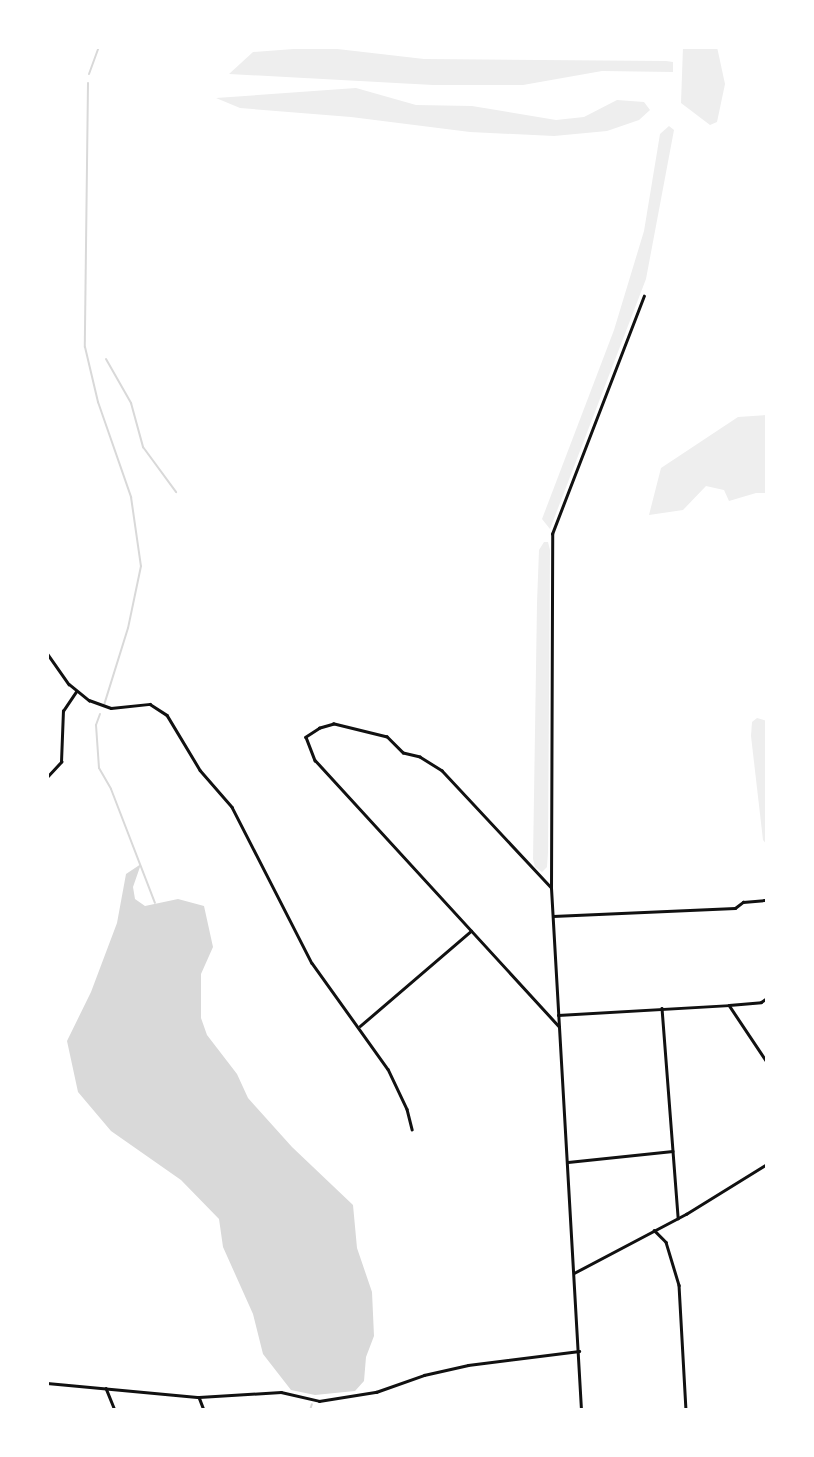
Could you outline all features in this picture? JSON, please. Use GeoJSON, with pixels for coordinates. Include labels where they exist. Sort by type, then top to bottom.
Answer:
{"type":"FeatureCollection","features":[{"type":"Feature","properties":{"kind":"street"},"geometry":{"type":"LineString","coordinates":[[581,1410],[551,888],[552,534],[643,296]]}},
{"type":"Feature","properties":{"kind":"street"},"geometry":{"type":"LineString","coordinates":[[47,653],[77,692],[99,705],[122,707],[150,704],[162,711],[173,725],[200,770],[232,807],[313,963],[388,1069],[407,1109],[412,1129]]}},
{"type":"Feature","properties":{"kind":"street"},"geometry":{"type":"LineString","coordinates":[[47,777],[61,762],[63,710],[77,692]]}},
{"type":"Feature","properties":{"kind":"street"},"geometry":{"type":"LineString","coordinates":[[551,888],[442,771],[420,757],[403,752],[387,737],[344,724],[320,727],[306,737],[315,760],[559,1026]]}},
{"type":"Feature","properties":{"kind":"street"},"geometry":{"type":"LineString","coordinates":[[47,866],[47,876]]}},
{"type":"Feature","properties":{"kind":"street"},"geometry":{"type":"LineString","coordinates":[[553,916],[735,908],[743,902],[767,900]]}},
{"type":"Feature","properties":{"kind":"street"},"geometry":{"type":"LineString","coordinates":[[360,1026],[471,931]]}},
{"type":"Feature","properties":{"kind":"street"},"geometry":{"type":"LineString","coordinates":[[558,1016],[729,1005],[761,1002],[767,998]]}},
{"type":"Feature","properties":{"kind":"street"},"geometry":{"type":"LineString","coordinates":[[729,1005],[767,1062]]}},
{"type":"Feature","properties":{"kind":"street"},"geometry":{"type":"LineString","coordinates":[[662,1008],[678,1218]]}},
{"type":"Feature","properties":{"kind":"street"},"geometry":{"type":"LineString","coordinates":[[568,1162],[674,1151]]}},
{"type":"Feature","properties":{"kind":"street"},"geometry":{"type":"LineString","coordinates":[[574,1273],[678,1218],[767,1164]]}},
{"type":"Feature","properties":{"kind":"street"},"geometry":{"type":"LineString","coordinates":[[654,1230],[666,1242],[679,1285],[686,1410]]}},
{"type":"Feature","properties":{"kind":"street"},"geometry":{"type":"LineString","coordinates":[[47,1383],[199,1397],[281,1392],[319,1401],[376,1392],[424,1375],[475,1364],[579,1351]]}},
{"type":"Feature","properties":{"kind":"street"},"geometry":{"type":"LineString","coordinates":[[106,1388],[115,1410]]}},
{"type":"Feature","properties":{"kind":"street"},"geometry":{"type":"LineString","coordinates":[[199,1397],[204,1410]]}},
{"type":"Feature","properties":{"kind":"shaded area"},"geometry":{"type":"Polygon","coordinates":[[[320,47],[424,59],[666,61],[673,62],[673,72],[602,71],[523,85],[433,85],[229,74],[253,52],[320,47]]]}},
{"type":"Feature","properties":{"kind":"shaded area"},"geometry":{"type":"Polygon","coordinates":[[[683,47],[717,47],[725,84],[717,122],[710,125],[681,103],[683,47]]]}},
{"type":"Feature","properties":{"kind":"shaded area"},"geometry":{"type":"Polygon","coordinates":[[[356,88],[416,105],[472,106],[556,120],[584,117],[617,100],[644,102],[650,110],[639,120],[607,131],[554,136],[470,132],[351,117],[240,108],[216,98],[356,88]]]}},
{"type":"Feature","properties":{"kind":"shaded area"},"geometry":{"type":"Polygon","coordinates":[[[669,126],[674,130],[646,279],[550,529],[542,519],[614,330],[644,231],[660,134],[669,126]]]}},
{"type":"Feature","properties":{"kind":"shaded area"},"geometry":{"type":"Polygon","coordinates":[[[767,415],[767,493],[756,493],[729,501],[724,490],[706,486],[683,510],[649,515],[661,468],[738,417],[767,415]]]}},
{"type":"Feature","properties":{"kind":"shaded area"},"geometry":{"type":"Polygon","coordinates":[[[544,542],[548,542],[550,550],[548,852],[547,867],[542,872],[535,867],[533,859],[537,603],[539,550],[544,542]]]}},
{"type":"Feature","properties":{"kind":"shaded area"},"geometry":{"type":"Polygon","coordinates":[[[757,718],[767,721],[767,845],[763,840],[751,736],[752,722],[757,718]]]}},
{"type":"Feature","properties":{"kind":"shaded area"},"geometry":{"type":"Polygon","coordinates":[[[141,864],[133,887],[135,899],[145,906],[178,899],[204,906],[213,947],[201,974],[201,1018],[207,1035],[237,1074],[248,1098],[292,1147],[353,1205],[357,1248],[372,1292],[374,1336],[366,1357],[364,1381],[355,1391],[315,1395],[291,1390],[263,1354],[253,1314],[223,1247],[219,1219],[181,1180],[111,1131],[78,1092],[67,1041],[91,992],[117,923],[126,874],[141,864]]]}},
{"type":"Feature","properties":{"kind":"waterway"},"geometry":{"type":"LineString","coordinates":[[89,74],[99,47]]}},
{"type":"Feature","properties":{"kind":"waterway"},"geometry":{"type":"LineString","coordinates":[[88,83],[85,347],[98,402],[131,497],[141,566],[128,628],[104,705]]}},
{"type":"Feature","properties":{"kind":"waterway"},"geometry":{"type":"LineString","coordinates":[[106,359],[131,403],[143,447],[176,492]]}},
{"type":"Feature","properties":{"kind":"waterway"},"geometry":{"type":"LineString","coordinates":[[100,714],[96,725],[99,768],[111,789],[155,903]]}},
{"type":"Feature","properties":{"kind":"waterway"},"geometry":{"type":"LineString","coordinates":[[310,1410],[312,1404]]}}]}
